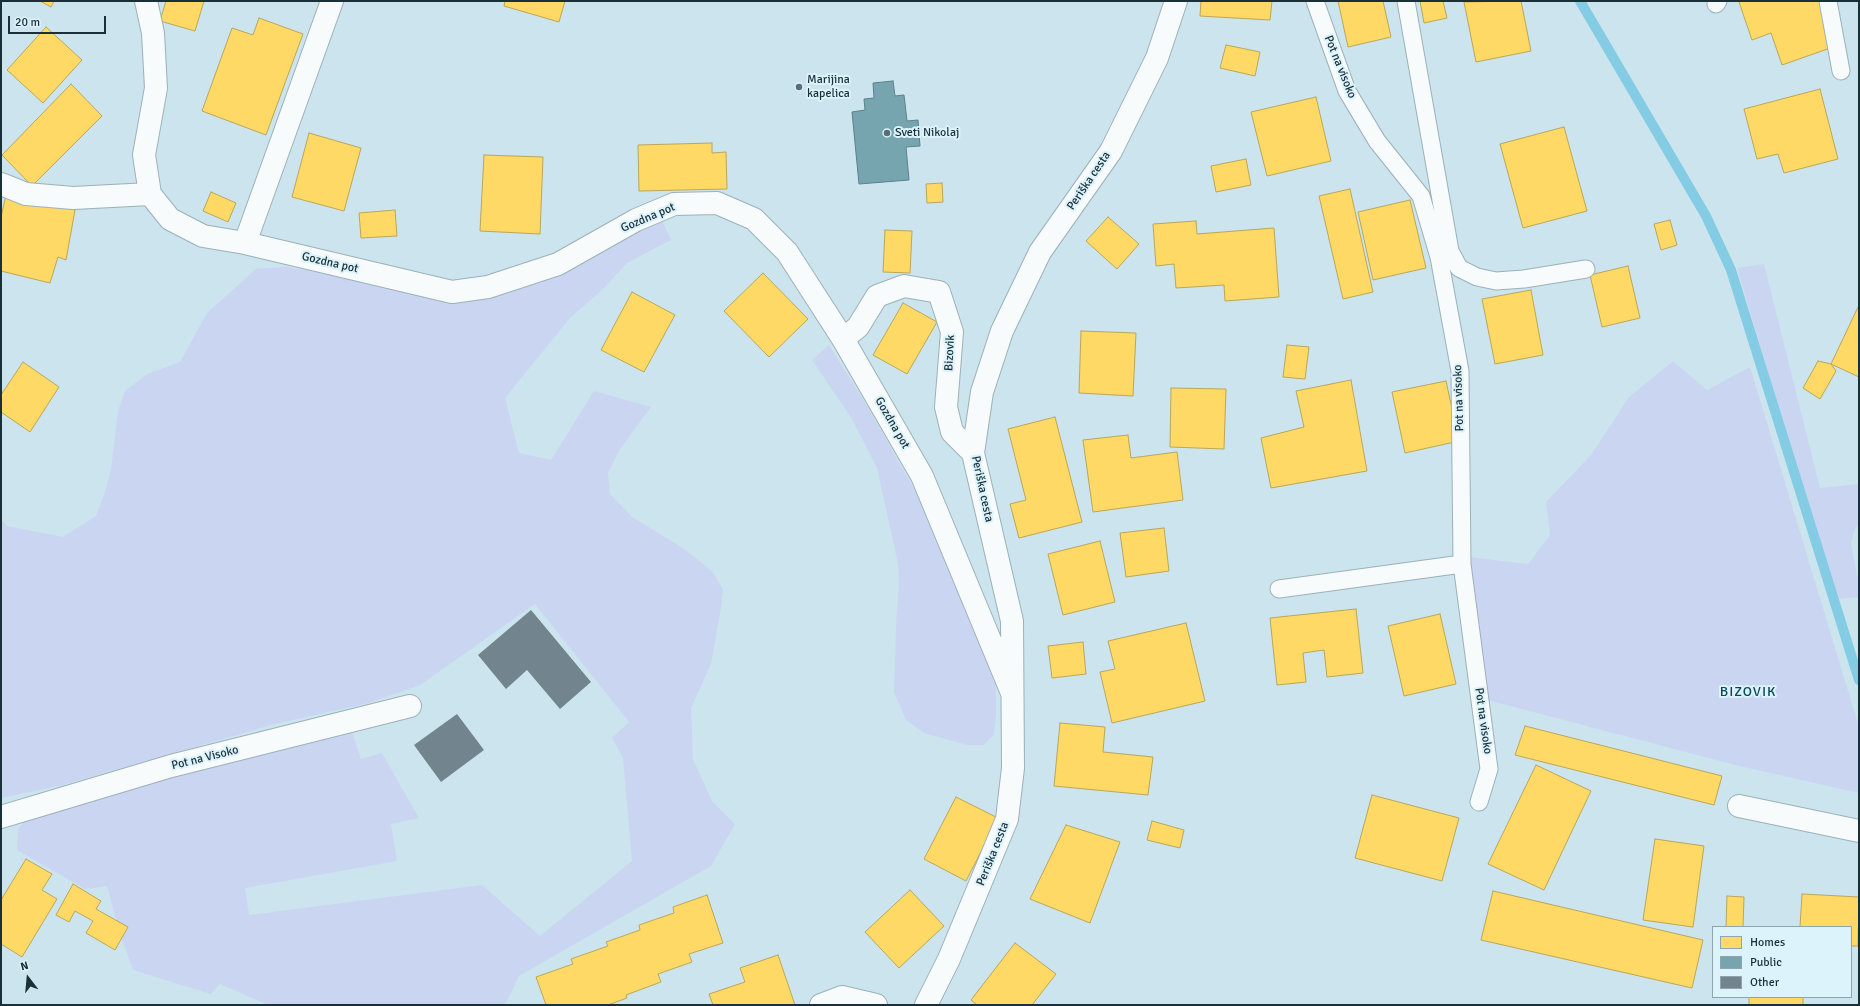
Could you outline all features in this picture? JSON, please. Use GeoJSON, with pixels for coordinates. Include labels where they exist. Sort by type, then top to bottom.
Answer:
{"type":"FeatureCollection","features":[{"type":"Feature","properties":{"kind":"street","name":"Gozdna pot"},"geometry":{"type":"LineString","coordinates":[[146,1],[153,33],[156,88],[144,155],[150,194],[170,219],[203,236],[245,243],[452,292],[488,287],[558,264],[636,220],[674,204],[717,203],[754,219],[787,252],[843,339],[922,476],[1012,693]]}},
{"type":"Feature","properties":{"kind":"street"},"geometry":{"type":"LineString","coordinates":[[245,243],[332,1]]}},
{"type":"Feature","properties":{"kind":"street","name":"Periška cesta"},"geometry":{"type":"LineString","coordinates":[[926,1005],[949,959],[1007,819],[1013,768],[1012,621],[973,453],[982,392],[1002,331],[1040,252],[1111,151],[1157,58],[1176,1]]}},
{"type":"Feature","properties":{"kind":"street"},"geometry":{"type":"LineString","coordinates":[[1,184],[26,194],[73,198],[150,194]]}},
{"type":"Feature","properties":{"kind":"street","name":"Bizovik"},"geometry":{"type":"LineString","coordinates":[[843,339],[858,327],[877,296],[904,286],[939,292],[952,332],[946,407],[952,432],[973,453]]}},
{"type":"Feature","properties":{"kind":"street","name":"Pot na Visoko"},"geometry":{"type":"LineString","coordinates":[[1,817],[172,766],[410,706]]}},
{"type":"Feature","properties":{"kind":"street"},"geometry":{"type":"LineString","coordinates":[[1739,806],[1859,831]]}},
{"type":"Feature","properties":{"kind":"street"},"geometry":{"type":"LineString","coordinates":[[821,1005],[842,997],[876,1005]]}},
{"type":"Feature","properties":{"kind":"lane","name":"Pot na visoko"},"geometry":{"type":"LineString","coordinates":[[1315,1],[1347,91],[1378,141],[1421,196],[1439,257],[1460,371],[1462,564],[1489,769],[1479,802]]}},
{"type":"Feature","properties":{"kind":"lane"},"geometry":{"type":"LineString","coordinates":[[1406,1],[1450,251],[1459,268],[1477,277],[1496,281],[1524,279],[1586,269]]}},
{"type":"Feature","properties":{"kind":"lane"},"geometry":{"type":"LineString","coordinates":[[1828,1],[1842,71]]}},
{"type":"Feature","properties":{"kind":"lane"},"geometry":{"type":"LineString","coordinates":[[1279,589],[1462,564]]}},
{"type":"Feature","properties":{"kind":"shaded area"},"geometry":{"type":"Polygon","coordinates":[[[662,220],[671,240],[627,263],[603,289],[570,318],[505,398],[519,453],[551,460],[594,391],[651,407],[620,449],[608,473],[610,494],[632,517],[683,548],[712,571],[723,589],[711,664],[691,708],[693,759],[712,801],[735,824],[711,866],[519,976],[505,1005],[268,1005],[220,984],[211,994],[133,970],[120,934],[107,886],[85,889],[17,850],[18,830],[31,811],[352,732],[361,759],[382,753],[419,818],[391,824],[397,861],[245,888],[249,915],[482,885],[540,936],[632,861],[623,758],[612,738],[629,722],[535,604],[420,685],[369,703],[275,724],[59,786],[1,798],[1,519],[7,526],[63,537],[96,516],[105,492],[111,469],[118,411],[125,391],[147,374],[180,362],[207,313],[256,269],[286,267],[361,279],[497,294],[543,282],[601,253],[637,229],[662,220]]]}},
{"type":"Feature","properties":{"kind":"shaded area"},"geometry":{"type":"Polygon","coordinates":[[[1764,264],[1820,488],[1859,484],[1859,524],[1855,529],[1851,543],[1859,585],[1859,597],[1836,599],[1737,268],[1764,264]]]}},
{"type":"Feature","properties":{"kind":"shaded area"},"geometry":{"type":"Polygon","coordinates":[[[829,345],[869,409],[920,500],[996,680],[996,715],[994,735],[983,745],[967,745],[924,733],[906,720],[894,692],[899,581],[898,564],[877,468],[852,419],[812,360],[829,345]]]}},
{"type":"Feature","properties":{"kind":"shaded area"},"geometry":{"type":"Polygon","coordinates":[[[1673,361],[1707,390],[1750,367],[1859,727],[1859,793],[1735,765],[1480,698],[1470,557],[1528,564],[1550,535],[1546,502],[1591,455],[1629,397],[1673,361]]]}},
{"type":"Feature","properties":{"kind":"building: Homes"},"geometry":{"type":"Polygon","coordinates":[[[40,1],[54,1],[51,7],[40,1]]]}},
{"type":"Feature","properties":{"kind":"building: Homes"},"geometry":{"type":"Polygon","coordinates":[[[166,1],[204,1],[195,31],[160,21],[166,1]]]}},
{"type":"Feature","properties":{"kind":"building: Homes"},"geometry":{"type":"Polygon","coordinates":[[[505,1],[565,1],[559,22],[504,6],[505,1]]]}},
{"type":"Feature","properties":{"kind":"building: Homes"},"geometry":{"type":"Polygon","coordinates":[[[1201,1],[1272,1],[1270,20],[1200,16],[1201,1]]]}},
{"type":"Feature","properties":{"kind":"building: Homes"},"geometry":{"type":"Polygon","coordinates":[[[1338,1],[1383,1],[1391,37],[1348,47],[1338,1]]]}},
{"type":"Feature","properties":{"kind":"building: Homes"},"geometry":{"type":"Polygon","coordinates":[[[1420,1],[1443,1],[1447,18],[1424,23],[1420,1]]]}},
{"type":"Feature","properties":{"kind":"building: Homes"},"geometry":{"type":"Polygon","coordinates":[[[1521,1],[1531,51],[1476,62],[1464,2],[1521,1]]]}},
{"type":"Feature","properties":{"kind":"building: Homes"},"geometry":{"type":"Polygon","coordinates":[[[1820,1],[1836,46],[1782,65],[1771,33],[1752,40],[1739,2],[1820,1]]]}},
{"type":"Feature","properties":{"kind":"building: Homes"},"geometry":{"type":"Polygon","coordinates":[[[259,18],[303,34],[266,135],[202,111],[232,28],[253,35],[259,18]]]}},
{"type":"Feature","properties":{"kind":"building: Homes"},"geometry":{"type":"Polygon","coordinates":[[[46,27],[82,60],[43,103],[7,70],[46,27]]]}},
{"type":"Feature","properties":{"kind":"building: Homes"},"geometry":{"type":"Polygon","coordinates":[[[1226,45],[1260,52],[1255,76],[1220,68],[1226,45]]]}},
{"type":"Feature","properties":{"kind":"building: Homes"},"geometry":{"type":"Polygon","coordinates":[[[71,84],[102,116],[32,186],[2,155],[71,84]]]}},
{"type":"Feature","properties":{"kind":"building: Homes"},"geometry":{"type":"Polygon","coordinates":[[[1820,89],[1838,159],[1784,173],[1778,154],[1757,159],[1744,109],[1820,89]]]}},
{"type":"Feature","properties":{"kind":"building: Homes"},"geometry":{"type":"Polygon","coordinates":[[[1316,97],[1331,161],[1267,176],[1251,112],[1316,97]]]}},
{"type":"Feature","properties":{"kind":"building: Homes"},"geometry":{"type":"Polygon","coordinates":[[[1564,127],[1587,211],[1523,228],[1500,144],[1564,127]]]}},
{"type":"Feature","properties":{"kind":"building: Homes"},"geometry":{"type":"Polygon","coordinates":[[[309,133],[361,148],[344,211],[292,197],[309,133]]]}},
{"type":"Feature","properties":{"kind":"building: Homes"},"geometry":{"type":"Polygon","coordinates":[[[712,143],[712,153],[726,152],[727,189],[639,191],[638,145],[712,143]]]}},
{"type":"Feature","properties":{"kind":"building: Homes"},"geometry":{"type":"Polygon","coordinates":[[[484,155],[543,157],[540,234],[480,231],[484,155]]]}},
{"type":"Feature","properties":{"kind":"building: Homes"},"geometry":{"type":"Polygon","coordinates":[[[1246,159],[1251,185],[1216,192],[1211,166],[1246,159]]]}},
{"type":"Feature","properties":{"kind":"building: Homes"},"geometry":{"type":"Polygon","coordinates":[[[942,183],[943,202],[927,203],[926,184],[942,183]]]}},
{"type":"Feature","properties":{"kind":"building: Homes"},"geometry":{"type":"Polygon","coordinates":[[[1350,189],[1373,292],[1343,299],[1319,196],[1350,189]]]}},
{"type":"Feature","properties":{"kind":"building: Homes"},"geometry":{"type":"Polygon","coordinates":[[[211,192],[236,203],[228,222],[203,211],[211,192]]]}},
{"type":"Feature","properties":{"kind":"building: Homes"},"geometry":{"type":"Polygon","coordinates":[[[6,195],[75,210],[66,260],[58,257],[50,283],[1,271],[1,217],[6,195]]]}},
{"type":"Feature","properties":{"kind":"building: Homes"},"geometry":{"type":"Polygon","coordinates":[[[1410,200],[1426,268],[1373,280],[1358,212],[1410,200]]]}},
{"type":"Feature","properties":{"kind":"building: Homes"},"geometry":{"type":"Polygon","coordinates":[[[395,210],[397,236],[361,238],[359,213],[395,210]]]}},
{"type":"Feature","properties":{"kind":"building: Homes"},"geometry":{"type":"Polygon","coordinates":[[[1108,217],[1139,244],[1117,269],[1086,241],[1108,217]]]}},
{"type":"Feature","properties":{"kind":"building: Homes"},"geometry":{"type":"Polygon","coordinates":[[[1670,220],[1677,245],[1661,250],[1654,224],[1670,220]]]}},
{"type":"Feature","properties":{"kind":"building: Homes"},"geometry":{"type":"Polygon","coordinates":[[[1196,221],[1197,234],[1274,228],[1279,297],[1225,301],[1224,285],[1176,288],[1174,264],[1156,266],[1153,224],[1196,221]]]}},
{"type":"Feature","properties":{"kind":"building: Homes"},"geometry":{"type":"Polygon","coordinates":[[[885,230],[912,231],[910,273],[883,272],[885,230]]]}},
{"type":"Feature","properties":{"kind":"building: Homes"},"geometry":{"type":"Polygon","coordinates":[[[1628,266],[1640,318],[1602,327],[1590,275],[1628,266]]]}},
{"type":"Feature","properties":{"kind":"building: Homes"},"geometry":{"type":"Polygon","coordinates":[[[763,273],[808,319],[769,357],[724,311],[763,273]]]}},
{"type":"Feature","properties":{"kind":"building: Homes"},"geometry":{"type":"Polygon","coordinates":[[[1531,290],[1543,355],[1495,364],[1482,299],[1531,290]]]}},
{"type":"Feature","properties":{"kind":"building: Homes"},"geometry":{"type":"Polygon","coordinates":[[[632,292],[675,315],[644,372],[601,350],[632,292]]]}},
{"type":"Feature","properties":{"kind":"building: Homes"},"geometry":{"type":"Polygon","coordinates":[[[903,303],[937,322],[907,374],[873,355],[903,303]]]}},
{"type":"Feature","properties":{"kind":"building: Homes"},"geometry":{"type":"Polygon","coordinates":[[[1859,305],[1859,377],[1831,364],[1859,305]]]}},
{"type":"Feature","properties":{"kind":"building: Homes"},"geometry":{"type":"Polygon","coordinates":[[[1081,331],[1136,333],[1133,396],[1079,393],[1081,331]]]}},
{"type":"Feature","properties":{"kind":"building: Homes"},"geometry":{"type":"Polygon","coordinates":[[[1287,345],[1309,347],[1305,379],[1283,377],[1287,345]]]}},
{"type":"Feature","properties":{"kind":"building: Homes"},"geometry":{"type":"Polygon","coordinates":[[[1818,361],[1831,364],[1836,371],[1820,399],[1803,388],[1818,361]]]}},
{"type":"Feature","properties":{"kind":"building: Homes"},"geometry":{"type":"Polygon","coordinates":[[[23,362],[59,387],[30,432],[1,412],[1,395],[23,362]]]}},
{"type":"Feature","properties":{"kind":"building: Homes"},"geometry":{"type":"Polygon","coordinates":[[[1351,380],[1367,471],[1271,488],[1261,438],[1304,427],[1296,391],[1351,380]]]}},
{"type":"Feature","properties":{"kind":"building: Homes"},"geometry":{"type":"Polygon","coordinates":[[[1446,381],[1459,441],[1405,453],[1392,392],[1446,381]]]}},
{"type":"Feature","properties":{"kind":"building: Homes"},"geometry":{"type":"Polygon","coordinates":[[[1171,388],[1226,389],[1224,449],[1170,447],[1171,388]]]}},
{"type":"Feature","properties":{"kind":"building: Homes"},"geometry":{"type":"Polygon","coordinates":[[[1055,417],[1082,522],[1019,538],[1010,504],[1026,500],[1008,429],[1055,417]]]}},
{"type":"Feature","properties":{"kind":"building: Homes"},"geometry":{"type":"Polygon","coordinates":[[[1128,435],[1131,458],[1177,452],[1183,500],[1093,512],[1083,440],[1128,435]]]}},
{"type":"Feature","properties":{"kind":"building: Homes"},"geometry":{"type":"Polygon","coordinates":[[[1164,528],[1169,571],[1126,577],[1120,533],[1164,528]]]}},
{"type":"Feature","properties":{"kind":"building: Homes"},"geometry":{"type":"Polygon","coordinates":[[[1100,541],[1115,602],[1063,615],[1048,554],[1100,541]]]}},
{"type":"Feature","properties":{"kind":"building: Homes"},"geometry":{"type":"Polygon","coordinates":[[[1356,609],[1363,673],[1327,677],[1324,650],[1303,653],[1306,682],[1277,685],[1270,618],[1356,609]]]}},
{"type":"Feature","properties":{"kind":"building: Homes"},"geometry":{"type":"Polygon","coordinates":[[[1440,614],[1456,684],[1404,696],[1388,626],[1440,614]]]}},
{"type":"Feature","properties":{"kind":"building: Homes"},"geometry":{"type":"Polygon","coordinates":[[[1186,623],[1205,701],[1112,723],[1100,672],[1115,669],[1108,641],[1186,623]]]}},
{"type":"Feature","properties":{"kind":"building: Homes"},"geometry":{"type":"Polygon","coordinates":[[[1083,642],[1086,674],[1052,678],[1048,646],[1083,642]]]}},
{"type":"Feature","properties":{"kind":"building: Homes"},"geometry":{"type":"Polygon","coordinates":[[[1060,723],[1105,727],[1103,752],[1153,757],[1148,795],[1054,786],[1060,723]]]}},
{"type":"Feature","properties":{"kind":"building: Homes"},"geometry":{"type":"Polygon","coordinates":[[[1525,726],[1722,776],[1714,805],[1515,755],[1525,726]]]}},
{"type":"Feature","properties":{"kind":"building: Homes"},"geometry":{"type":"Polygon","coordinates":[[[1536,765],[1591,791],[1544,890],[1488,864],[1536,765]]]}},
{"type":"Feature","properties":{"kind":"building: Homes"},"geometry":{"type":"Polygon","coordinates":[[[1372,795],[1459,818],[1442,881],[1355,858],[1372,795]]]}},
{"type":"Feature","properties":{"kind":"building: Homes"},"geometry":{"type":"Polygon","coordinates":[[[956,797],[998,818],[966,881],[924,859],[956,797]]]}},
{"type":"Feature","properties":{"kind":"building: Homes"},"geometry":{"type":"Polygon","coordinates":[[[1152,821],[1184,830],[1180,848],[1147,840],[1152,821]]]}},
{"type":"Feature","properties":{"kind":"building: Homes"},"geometry":{"type":"Polygon","coordinates":[[[1066,825],[1120,842],[1090,923],[1030,899],[1066,825]]]}},
{"type":"Feature","properties":{"kind":"building: Homes"},"geometry":{"type":"Polygon","coordinates":[[[1655,839],[1704,846],[1693,927],[1643,920],[1655,839]]]}},
{"type":"Feature","properties":{"kind":"building: Homes"},"geometry":{"type":"Polygon","coordinates":[[[26,859],[52,874],[42,890],[57,899],[22,957],[1,944],[1,900],[26,859]]]}},
{"type":"Feature","properties":{"kind":"building: Homes"},"geometry":{"type":"Polygon","coordinates":[[[73,884],[101,901],[96,909],[128,927],[115,950],[86,933],[93,921],[75,911],[69,922],[56,915],[73,884]]]}},
{"type":"Feature","properties":{"kind":"building: Homes"},"geometry":{"type":"Polygon","coordinates":[[[910,890],[944,926],[899,968],[865,932],[910,890]]]}},
{"type":"Feature","properties":{"kind":"building: Homes"},"geometry":{"type":"Polygon","coordinates":[[[1493,891],[1703,940],[1692,988],[1481,940],[1493,891]]]}},
{"type":"Feature","properties":{"kind":"building: Homes"},"geometry":{"type":"Polygon","coordinates":[[[1802,894],[1859,897],[1858,946],[1852,946],[1852,926],[1800,926],[1802,894]]]}},
{"type":"Feature","properties":{"kind":"building: Homes"},"geometry":{"type":"Polygon","coordinates":[[[707,895],[723,943],[689,954],[692,962],[658,974],[661,982],[626,995],[627,998],[608,1005],[546,1005],[536,977],[573,964],[571,959],[608,946],[606,942],[640,930],[639,925],[674,913],[673,907],[707,895]]]}},
{"type":"Feature","properties":{"kind":"building: Homes"},"geometry":{"type":"Polygon","coordinates":[[[1727,896],[1744,897],[1743,926],[1726,926],[1727,896]]]}},
{"type":"Feature","properties":{"kind":"building: Homes"},"geometry":{"type":"Polygon","coordinates":[[[1015,943],[1056,974],[1032,1005],[977,1005],[971,1000],[1015,943]]]}},
{"type":"Feature","properties":{"kind":"building: Homes"},"geometry":{"type":"Polygon","coordinates":[[[778,955],[795,1005],[713,1005],[709,994],[745,982],[740,968],[778,955]]]}},
{"type":"Feature","properties":{"kind":"building: Homes"},"geometry":{"type":"Polygon","coordinates":[[[1749,998],[1803,998],[1803,1005],[1749,1005],[1749,998]]]}},
{"type":"Feature","properties":{"kind":"building: Public","name":"Sveti Nikolaj"},"geometry":{"type":"Polygon","coordinates":[[[893,81],[895,96],[904,95],[907,121],[918,120],[920,146],[906,147],[909,180],[859,184],[852,112],[865,110],[864,99],[874,98],[873,83],[893,81]]]}},
{"type":"Feature","properties":{"kind":"building: Other"},"geometry":{"type":"Polygon","coordinates":[[[531,610],[591,682],[560,709],[527,670],[506,689],[478,655],[531,610]]]}},
{"type":"Feature","properties":{"kind":"building: Other"},"geometry":{"type":"Polygon","coordinates":[[[457,714],[484,750],[441,782],[414,745],[457,714]]]}},
{"type":"Feature","properties":{"kind":"waterway"},"geometry":{"type":"LineString","coordinates":[[1580,1],[1706,216],[1731,270],[1859,680]]}},
{"type":"Feature","properties":{"kind":"place","name":"Marijina kapelica"},"geometry":{"type":"Point","coordinates":[799,87]}},
{"type":"Feature","properties":{"kind":"place","name":"Sveti Nikolaj"},"geometry":{"type":"Point","coordinates":[887,133]}},
{"type":"Feature","properties":{"kind":"district","name":"BIZOVIK"},"geometry":{"type":"Point","coordinates":[1748,692]}}]}
